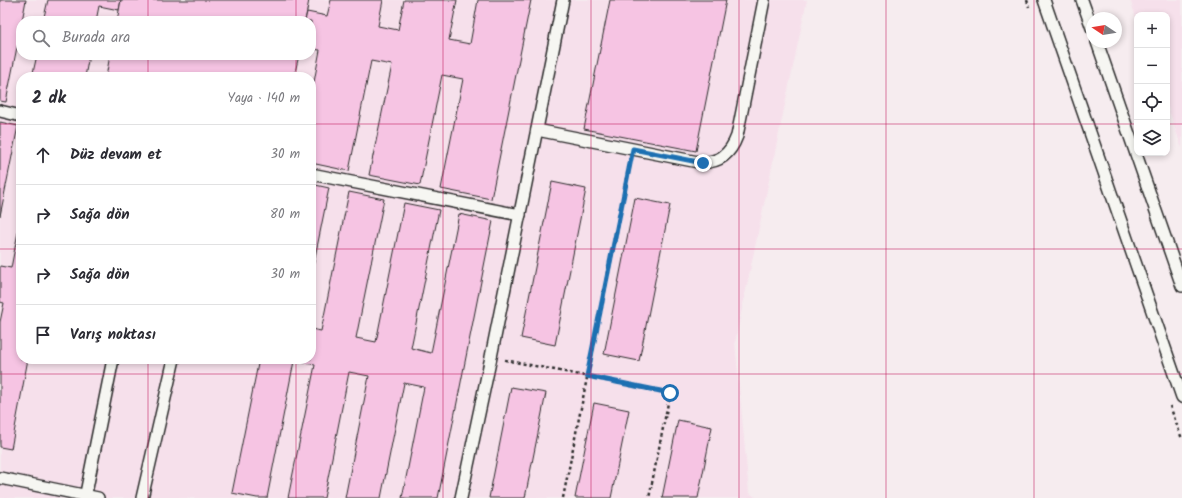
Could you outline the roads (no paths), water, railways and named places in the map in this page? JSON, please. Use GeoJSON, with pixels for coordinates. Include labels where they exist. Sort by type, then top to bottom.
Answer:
{"type":"FeatureCollection","features":[{"type":"Feature","properties":{"kind":"lane"},"geometry":{"type":"LineString","coordinates":[[461,498],[492,357],[563,0]]}},
{"type":"Feature","properties":{"kind":"lane"},"geometry":{"type":"LineString","coordinates":[[537,130],[703,163],[720,159],[732,147],[736,136],[764,0]]}},
{"type":"Feature","properties":{"kind":"lane"},"geometry":{"type":"LineString","coordinates":[[1044,0],[1182,397]]}},
{"type":"Feature","properties":{"kind":"lane"},"geometry":{"type":"LineString","coordinates":[[1082,0],[1086,12]]}},
{"type":"Feature","properties":{"kind":"lane"},"geometry":{"type":"LineString","coordinates":[[1099,48],[1182,286]]}},
{"type":"Feature","properties":{"kind":"lane"},"geometry":{"type":"LineString","coordinates":[[0,112],[16,115]]}},
{"type":"Feature","properties":{"kind":"lane"},"geometry":{"type":"LineString","coordinates":[[316,175],[520,215]]}},
{"type":"Feature","properties":{"kind":"lane"},"geometry":{"type":"LineString","coordinates":[[86,497],[112,364]]}},
{"type":"Feature","properties":{"kind":"lane"},"geometry":{"type":"LineString","coordinates":[[142,498],[173,364]]}},
{"type":"Feature","properties":{"kind":"lane"},"geometry":{"type":"LineString","coordinates":[[0,478],[86,497],[98,498]]}}]}
